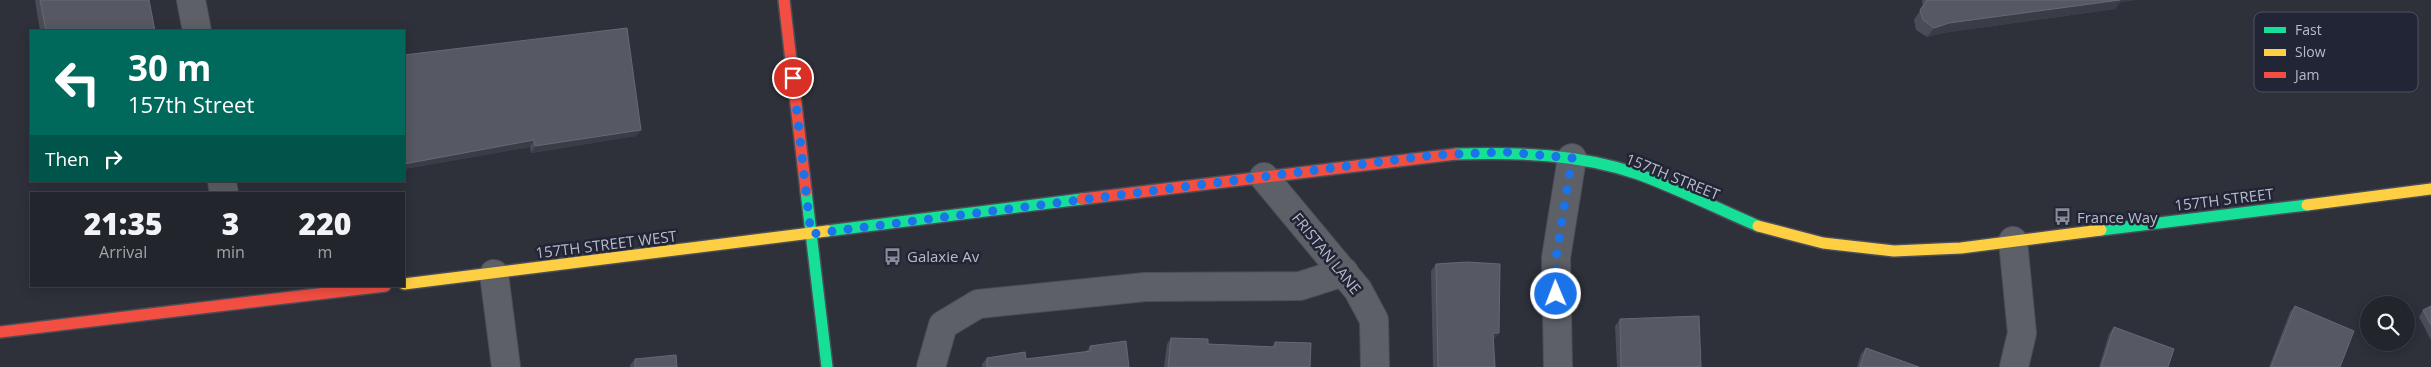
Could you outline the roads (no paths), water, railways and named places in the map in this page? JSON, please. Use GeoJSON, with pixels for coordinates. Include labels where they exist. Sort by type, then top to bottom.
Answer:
{"type":"FeatureCollection","features":[{"type":"Feature","properties":{"kind":"street"},"geometry":{"type":"LineString","coordinates":[[191,0],[197,30]]}},
{"type":"Feature","properties":{"kind":"street"},"geometry":{"type":"LineString","coordinates":[[784,0],[827,367]]}},
{"type":"Feature","properties":{"kind":"street","name":"157TH STREET"},"geometry":{"type":"LineString","coordinates":[[811,234],[1435,155],[1506,152],[1572,158],[1637,174],[1758,226],[1823,243],[1894,251],[1960,248],[2014,242],[2431,189]]}},
{"type":"Feature","properties":{"kind":"street"},"geometry":{"type":"LineString","coordinates":[[1558,367],[1556,258],[1572,158]]}},
{"type":"Feature","properties":{"kind":"street","name":"FRISTAN LANE"},"geometry":{"type":"LineString","coordinates":[[1264,177],[1358,290],[1374,320],[1375,367]]}},
{"type":"Feature","properties":{"kind":"street","name":"157TH STREET WEST"},"geometry":{"type":"LineString","coordinates":[[405,284],[811,234]]}},
{"type":"Feature","properties":{"kind":"street"},"geometry":{"type":"LineString","coordinates":[[2014,242],[2022,333],[2014,367]]}},
{"type":"Feature","properties":{"kind":"street"},"geometry":{"type":"LineString","coordinates":[[931,367],[943,325],[978,304],[1145,286],[1300,286],[1344,272]]}},
{"type":"Feature","properties":{"kind":"street"},"geometry":{"type":"LineString","coordinates":[[494,274],[506,367]]}},
{"type":"Feature","properties":{"kind":"street"},"geometry":{"type":"LineString","coordinates":[[0,332],[238,295],[369,287]]}},
{"type":"Feature","properties":{"kind":"place","name":"France Way"},"geometry":{"type":"Point","coordinates":[2063,217]}},
{"type":"Feature","properties":{"kind":"place","name":"Galaxie Av"},"geometry":{"type":"Point","coordinates":[893,256]}}]}
